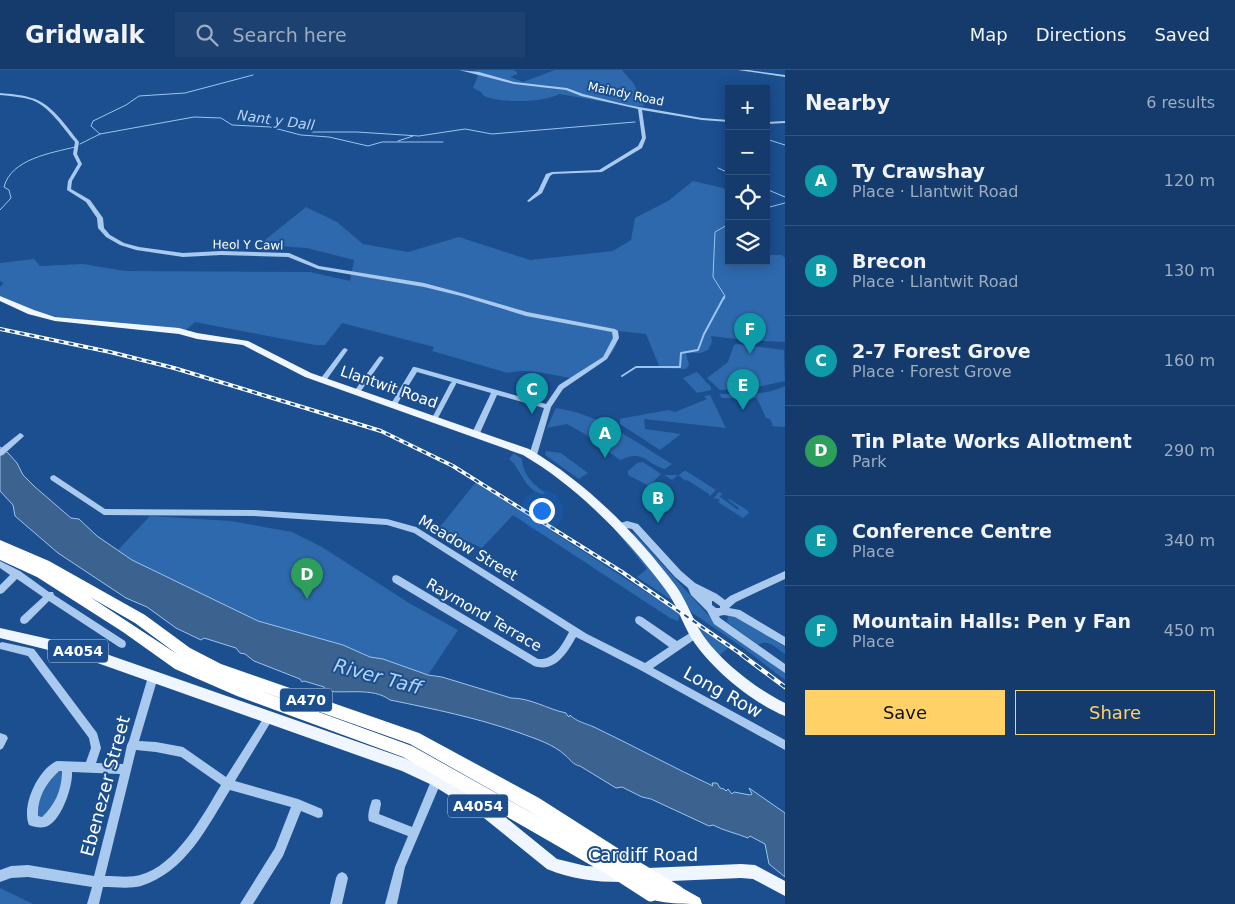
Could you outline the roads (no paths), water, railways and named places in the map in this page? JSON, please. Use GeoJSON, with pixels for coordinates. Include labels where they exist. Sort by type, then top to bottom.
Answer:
{"type":"FeatureCollection","features":[{"type":"Feature","properties":{"kind":"highway","name":"A470"},"geometry":{"type":"LineString","coordinates":[[0,545],[45,565],[140,619],[185,652],[218,669],[414,738],[533,804],[607,858],[651,894],[694,904]]}},
{"type":"Feature","properties":{"kind":"highway","name":"A470"},"geometry":{"type":"LineString","coordinates":[[0,554],[41,573],[128,628],[180,664],[237,689],[407,751],[607,858],[673,898]]}},
{"type":"Feature","properties":{"kind":"main road","name":"Llantwit Road"},"geometry":{"type":"LineString","coordinates":[[0,298],[32,312],[55,319],[179,331],[197,336],[246,343],[262,350],[286,365],[323,380],[434,418],[533,455],[559,472],[620,526],[679,598],[695,634],[702,644],[721,663],[780,708],[785,718]]}},
{"type":"Feature","properties":{"kind":"main road","name":"A4054"},"geometry":{"type":"LineString","coordinates":[[1,640],[66,648],[269,718]]}},
{"type":"Feature","properties":{"kind":"main road","name":"Cardiff Road"},"geometry":{"type":"LineString","coordinates":[[269,718],[353,746],[404,765],[437,780],[484,810],[535,852],[562,869],[594,875],[754,872],[785,889]]}},
{"type":"Feature","properties":{"kind":"street","name":"Maindy Road"},"geometry":{"type":"LineString","coordinates":[[461,70],[514,83],[567,89],[582,95],[640,108],[702,119],[725,121]]}},
{"type":"Feature","properties":{"kind":"street"},"geometry":{"type":"LineString","coordinates":[[740,70],[785,76]]}},
{"type":"Feature","properties":{"kind":"street","name":"Heol Y Cawl"},"geometry":{"type":"LineString","coordinates":[[0,94],[33,99],[40,102],[61,121],[77,142],[74,154],[80,164],[70,181],[69,190],[88,201],[100,218],[101,228],[108,236],[122,244],[149,252],[183,255],[221,253],[289,255],[318,267],[424,285],[463,294],[526,314],[615,331],[616,338],[604,358],[561,387],[548,406]]}},
{"type":"Feature","properties":{"kind":"street"},"geometry":{"type":"LineString","coordinates":[[529,201],[540,192],[548,175],[552,173],[600,171],[640,147],[644,138],[640,108]]}},
{"type":"Feature","properties":{"kind":"street"},"geometry":{"type":"LineString","coordinates":[[770,123],[785,122]]}},
{"type":"Feature","properties":{"kind":"street"},"geometry":{"type":"LineString","coordinates":[[323,380],[345,350]]}},
{"type":"Feature","properties":{"kind":"street"},"geometry":{"type":"LineString","coordinates":[[357,392],[380,358]]}},
{"type":"Feature","properties":{"kind":"street"},"geometry":{"type":"LineString","coordinates":[[394,404],[415,369],[548,406],[533,455]]}},
{"type":"Feature","properties":{"kind":"street"},"geometry":{"type":"LineString","coordinates":[[434,418],[453,384]]}},
{"type":"Feature","properties":{"kind":"street"},"geometry":{"type":"LineString","coordinates":[[476,433],[495,391]]}},
{"type":"Feature","properties":{"kind":"street"},"geometry":{"type":"LineString","coordinates":[[0,453],[20,436]]}},
{"type":"Feature","properties":{"kind":"street","name":"Meadow Street"},"geometry":{"type":"LineString","coordinates":[[54,478],[104,512],[254,514],[387,522],[416,530],[574,631],[645,668]]}},
{"type":"Feature","properties":{"kind":"street"},"geometry":{"type":"LineString","coordinates":[[620,526],[627,524],[635,526],[678,574],[692,586],[715,598],[723,610],[724,626]]}},
{"type":"Feature","properties":{"kind":"street"},"geometry":{"type":"LineString","coordinates":[[0,564],[18,574],[122,644]]}},
{"type":"Feature","properties":{"kind":"street"},"geometry":{"type":"LineString","coordinates":[[0,590],[18,574]]}},
{"type":"Feature","properties":{"kind":"street"},"geometry":{"type":"LineString","coordinates":[[708,607],[717,613],[723,610],[733,599],[785,575]]}},
{"type":"Feature","properties":{"kind":"street","name":"Raymond Terrace"},"geometry":{"type":"LineString","coordinates":[[396,579],[537,663],[547,664],[552,662],[565,648],[574,631]]}},
{"type":"Feature","properties":{"kind":"street"},"geometry":{"type":"LineString","coordinates":[[692,586],[694,592],[708,607],[717,621],[785,668]]}},
{"type":"Feature","properties":{"kind":"street"},"geometry":{"type":"LineString","coordinates":[[24,620],[50,596]]}},
{"type":"Feature","properties":{"kind":"street"},"geometry":{"type":"LineString","coordinates":[[708,607],[708,599],[733,599]]}},
{"type":"Feature","properties":{"kind":"street"},"geometry":{"type":"LineString","coordinates":[[723,610],[737,613],[785,642]]}},
{"type":"Feature","properties":{"kind":"street"},"geometry":{"type":"LineString","coordinates":[[639,620],[677,647]]}},
{"type":"Feature","properties":{"kind":"street"},"geometry":{"type":"LineString","coordinates":[[645,668],[695,634]]}},
{"type":"Feature","properties":{"kind":"street"},"geometry":{"type":"LineString","coordinates":[[1,640],[31,652],[94,736],[96,748],[90,768]]}},
{"type":"Feature","properties":{"kind":"street","name":"Long Row"},"geometry":{"type":"LineString","coordinates":[[645,668],[785,745]]}},
{"type":"Feature","properties":{"kind":"street","name":"Ebenezer Street"},"geometry":{"type":"LineString","coordinates":[[93,904],[126,768],[153,677]]}},
{"type":"Feature","properties":{"kind":"street"},"geometry":{"type":"LineString","coordinates":[[0,876],[11,872],[28,871],[98,882],[139,881],[168,866],[193,840],[269,718]]}},
{"type":"Feature","properties":{"kind":"street"},"geometry":{"type":"LineString","coordinates":[[0,738],[3,738],[0,745]]}},
{"type":"Feature","properties":{"kind":"street"},"geometry":{"type":"LineString","coordinates":[[132,746],[156,747],[183,752],[228,784],[298,804],[318,813]]}},
{"type":"Feature","properties":{"kind":"street"},"geometry":{"type":"LineString","coordinates":[[67,767],[69,778],[54,815],[44,822],[34,821],[30,812],[46,775],[57,766],[126,768]]}},
{"type":"Feature","properties":{"kind":"street"},"geometry":{"type":"LineString","coordinates":[[391,904],[400,866],[437,780]]}},
{"type":"Feature","properties":{"kind":"street"},"geometry":{"type":"LineString","coordinates":[[246,904],[279,852],[298,804]]}},
{"type":"Feature","properties":{"kind":"street"},"geometry":{"type":"LineString","coordinates":[[376,804],[373,817],[414,833]]}},
{"type":"Feature","properties":{"kind":"street"},"geometry":{"type":"LineString","coordinates":[[336,904],[342,878]]}},
{"type":"Feature","properties":{"kind":"water","name":"River Taff"},"geometry":{"type":"Polygon","coordinates":[[[0,447],[17,463],[23,475],[35,487],[71,518],[79,519],[97,536],[132,560],[258,621],[343,645],[370,657],[383,659],[428,675],[442,677],[566,713],[569,717],[570,715],[578,721],[609,734],[713,786],[712,783],[717,783],[720,788],[726,791],[728,789],[732,794],[734,792],[750,795],[752,794],[749,788],[785,813],[785,877],[769,864],[765,844],[750,836],[748,838],[713,825],[709,826],[622,787],[616,788],[575,764],[555,748],[538,740],[488,723],[390,700],[368,692],[327,691],[324,687],[302,682],[300,679],[254,661],[245,654],[240,653],[236,648],[204,638],[201,640],[176,628],[147,607],[126,598],[58,553],[15,516],[13,505],[0,491],[0,447]]]}},
{"type":"Feature","properties":{"kind":"waterway"},"geometry":{"type":"LineString","coordinates":[[100,134],[91,126],[93,121],[126,105],[139,96],[185,93],[253,75]]}},
{"type":"Feature","properties":{"kind":"waterway","name":"Nant y Dall"},"geometry":{"type":"LineString","coordinates":[[100,134],[194,117],[221,118],[232,125],[270,127],[301,135],[329,137],[368,146],[382,142],[443,142]]}},
{"type":"Feature","properties":{"kind":"waterway"},"geometry":{"type":"LineString","coordinates":[[312,132],[357,132],[419,136],[465,129],[492,134],[635,122]]}},
{"type":"Feature","properties":{"kind":"waterway","name":"Nant y Dall"},"geometry":{"type":"LineString","coordinates":[[80,144],[100,134]]}},
{"type":"Feature","properties":{"kind":"waterway","name":"Nant y Dall"},"geometry":{"type":"LineString","coordinates":[[398,141],[413,136]]}},
{"type":"Feature","properties":{"kind":"waterway"},"geometry":{"type":"LineString","coordinates":[[770,140],[785,145]]}},
{"type":"Feature","properties":{"kind":"waterway","name":"Nant y Dall"},"geometry":{"type":"LineString","coordinates":[[0,210],[11,198],[9,190],[4,187],[8,177],[15,170],[33,159],[75,147]]}},
{"type":"Feature","properties":{"kind":"waterway"},"geometry":{"type":"LineString","coordinates":[[718,168],[725,171]]}},
{"type":"Feature","properties":{"kind":"waterway"},"geometry":{"type":"LineString","coordinates":[[770,191],[785,197]]}},
{"type":"Feature","properties":{"kind":"waterway"},"geometry":{"type":"LineString","coordinates":[[770,207],[785,203]]}},
{"type":"Feature","properties":{"kind":"waterway"},"geometry":{"type":"LineString","coordinates":[[724,299],[725,296],[713,277],[715,232],[725,226]]}},
{"type":"Feature","properties":{"kind":"waterway"},"geometry":{"type":"LineString","coordinates":[[622,376],[636,367],[680,367],[681,353],[698,350],[704,334],[724,297]]}},
{"type":"Feature","properties":{"kind":"railway"},"geometry":{"type":"LineString","coordinates":[[0,329],[110,352],[174,368],[381,431],[453,466],[622,572],[744,656]]}},
{"type":"Feature","properties":{"kind":"railway"},"geometry":{"type":"LineString","coordinates":[[742,655],[785,687]]}},
{"type":"Feature","properties":{"kind":"place","name":"Mountain Halls: Pen y Fan"},"geometry":{"type":"Point","coordinates":[750,354]}},
{"type":"Feature","properties":{"kind":"place","name":"Conference Centre"},"geometry":{"type":"Point","coordinates":[743,410]}},
{"type":"Feature","properties":{"kind":"place","name":"2-7 Forest Grove"},"geometry":{"type":"Point","coordinates":[532,414]}},
{"type":"Feature","properties":{"kind":"place","name":"Ty Crawshay"},"geometry":{"type":"Point","coordinates":[605,458]}},
{"type":"Feature","properties":{"kind":"place","name":"Brecon"},"geometry":{"type":"Point","coordinates":[658,523]}},
{"type":"Feature","properties":{"kind":"place","name":"Tin Plate Works Allotment"},"geometry":{"type":"Point","coordinates":[307,599]}}]}
